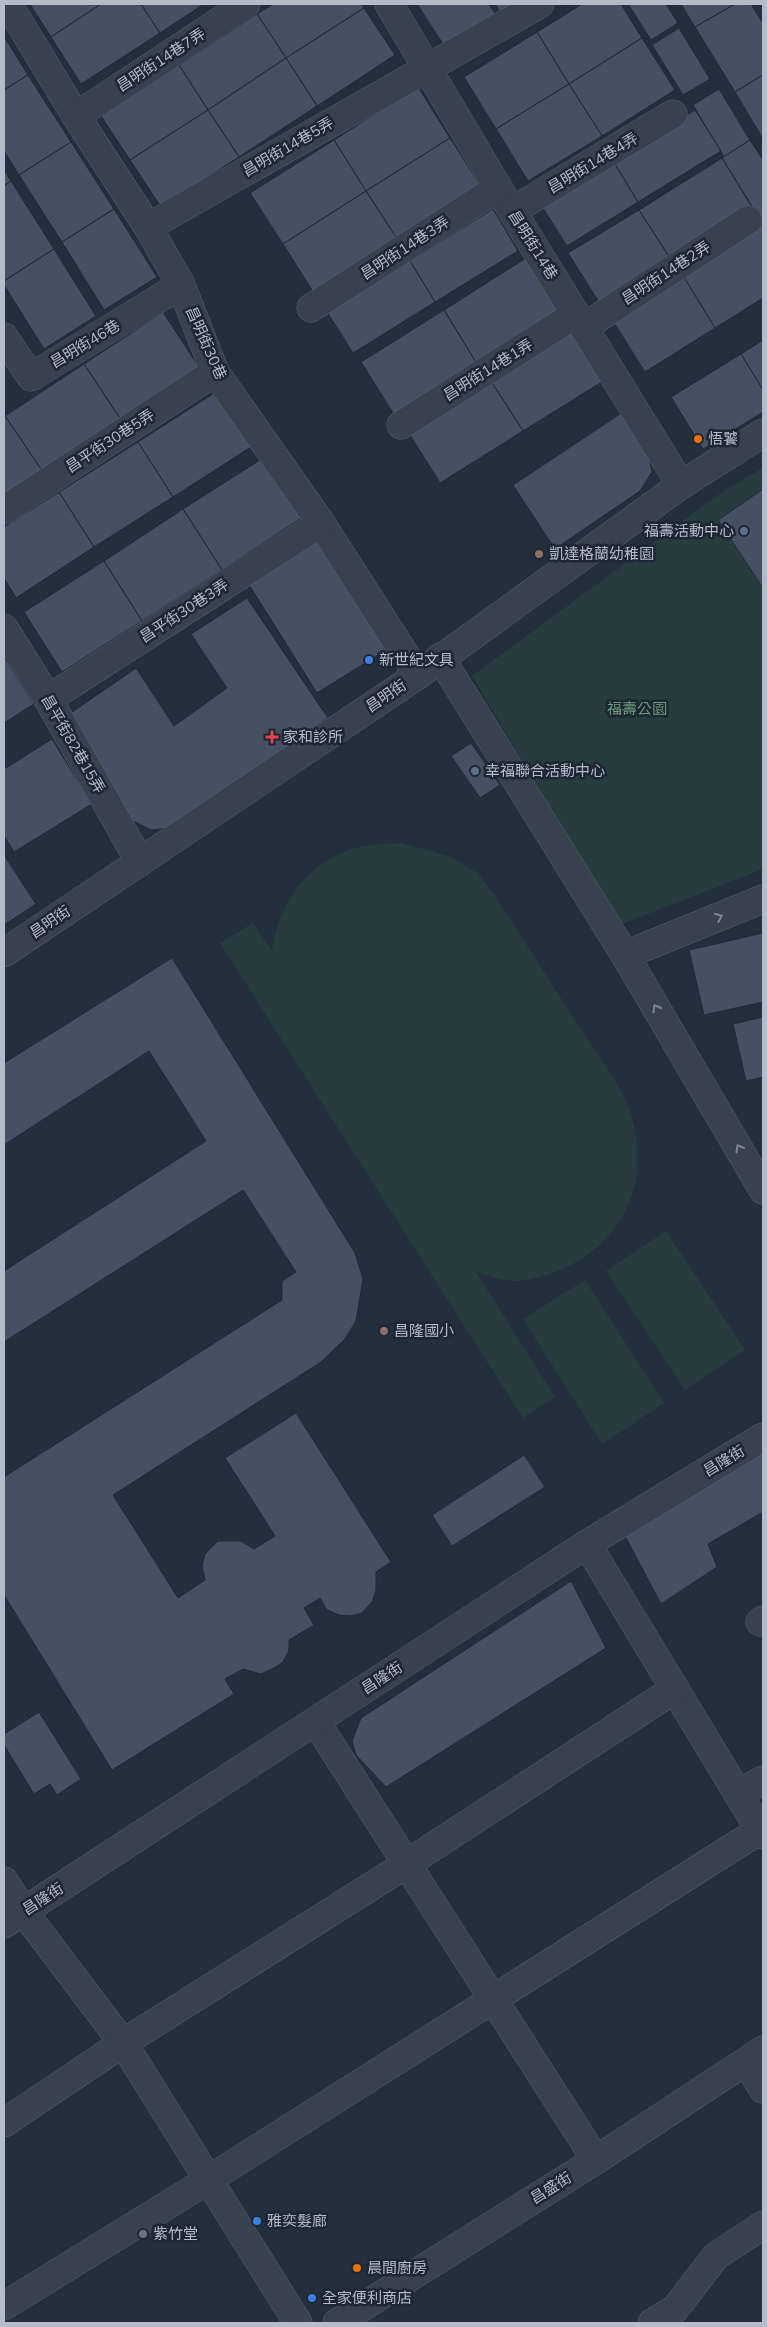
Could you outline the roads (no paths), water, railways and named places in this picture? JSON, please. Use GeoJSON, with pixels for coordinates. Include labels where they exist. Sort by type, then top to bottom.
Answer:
{"type":"FeatureCollection","features":[{"type":"Feature","properties":{"kind":"street","name":"昌明街30巷"},"geometry":{"type":"LineString","coordinates":[[8,4],[76,116],[148,227],[181,285],[215,372],[321,523],[418,675]]}},
{"type":"Feature","properties":{"kind":"street","name":"昌明街14巷7弄"},"geometry":{"type":"LineString","coordinates":[[76,116],[246,4]]}},
{"type":"Feature","properties":{"kind":"street","name":"昌明街14巷"},"geometry":{"type":"LineString","coordinates":[[389,4],[498,188],[681,485]]}},
{"type":"Feature","properties":{"kind":"street","name":"昌明街14巷5弄"},"geometry":{"type":"LineString","coordinates":[[148,227],[427,66],[540,4]]}},
{"type":"Feature","properties":{"kind":"street","name":"昌明街14巷4弄"},"geometry":{"type":"LineString","coordinates":[[512,211],[673,114]]}},
{"type":"Feature","properties":{"kind":"street","name":"昌明街14巷3弄"},"geometry":{"type":"LineString","coordinates":[[311,308],[498,188]]}},
{"type":"Feature","properties":{"kind":"street","name":"昌明街14巷2弄"},"geometry":{"type":"LineString","coordinates":[[580,321],[748,220]]}},
{"type":"Feature","properties":{"kind":"street","name":"昌明街46巷"},"geometry":{"type":"LineString","coordinates":[[4,336],[31,377],[181,285]]}},
{"type":"Feature","properties":{"kind":"street","name":"昌明街14巷1弄"},"geometry":{"type":"LineString","coordinates":[[401,425],[580,321]]}},
{"type":"Feature","properties":{"kind":"street","name":"昌平街30巷5弄"},"geometry":{"type":"LineString","coordinates":[[4,510],[215,372]]}},
{"type":"Feature","properties":{"kind":"street","name":"昌明街"},"geometry":{"type":"LineString","coordinates":[[4,953],[418,675],[440,657],[681,485],[763,433]]}},
{"type":"Feature","properties":{"kind":"street","name":"昌平街30巷3弄"},"geometry":{"type":"LineString","coordinates":[[48,698],[321,523]]}},
{"type":"Feature","properties":{"kind":"street","name":"昌平街82巷15弄"},"geometry":{"type":"LineString","coordinates":[[4,628],[48,698],[140,862]]}},
{"type":"Feature","properties":{"kind":"street"},"geometry":{"type":"LineString","coordinates":[[440,657],[625,955],[763,1190]]}},
{"type":"Feature","properties":{"kind":"street"},"geometry":{"type":"LineString","coordinates":[[625,955],[763,899]]}},
{"type":"Feature","properties":{"kind":"street","name":"昌隆街"},"geometry":{"type":"LineString","coordinates":[[14,1918],[586,1544],[763,1437]]}},
{"type":"Feature","properties":{"kind":"street"},"geometry":{"type":"LineString","coordinates":[[4,2306],[762,1832],[586,1544]]}},
{"type":"Feature","properties":{"kind":"street"},"geometry":{"type":"LineString","coordinates":[[4,2123],[123,2043],[405,1865],[675,1689]]}},
{"type":"Feature","properties":{"kind":"street"},"geometry":{"type":"LineString","coordinates":[[316,1722],[405,1865],[596,2160]]}},
{"type":"Feature","properties":{"kind":"street"},"geometry":{"type":"LineString","coordinates":[[738,1794],[763,1780]]}},
{"type":"Feature","properties":{"kind":"street"},"geometry":{"type":"LineString","coordinates":[[4,1881],[14,1918],[123,2043],[298,2323]]}},
{"type":"Feature","properties":{"kind":"street"},"geometry":{"type":"LineString","coordinates":[[755,2056],[763,2089]]}},
{"type":"Feature","properties":{"kind":"street","name":"昌盛街"},"geometry":{"type":"LineString","coordinates":[[337,2323],[596,2160],[755,2056]]}},
{"type":"Feature","properties":{"kind":"street"},"geometry":{"type":"LineString","coordinates":[[652,2323],[675,2309],[716,2256],[763,2225]]}},
{"type":"Feature","properties":{"kind":"place","name":"悟饕"},"geometry":{"type":"Point","coordinates":[698,439]}},
{"type":"Feature","properties":{"kind":"place","name":"福壽活動中心"},"geometry":{"type":"Point","coordinates":[744,531]}},
{"type":"Feature","properties":{"kind":"place","name":"凱達格蘭幼稚園"},"geometry":{"type":"Point","coordinates":[539,554]}},
{"type":"Feature","properties":{"kind":"place","name":"新世紀文具"},"geometry":{"type":"Point","coordinates":[369,660]}},
{"type":"Feature","properties":{"kind":"place","name":"家和診所"},"geometry":{"type":"Point","coordinates":[272,737]}},
{"type":"Feature","properties":{"kind":"place","name":"幸福聯合活動中心"},"geometry":{"type":"Point","coordinates":[475,771]}},
{"type":"Feature","properties":{"kind":"place","name":"昌隆國小"},"geometry":{"type":"Point","coordinates":[384,1331]}},
{"type":"Feature","properties":{"kind":"place","name":"雅奕髮廊"},"geometry":{"type":"Point","coordinates":[257,2221]}},
{"type":"Feature","properties":{"kind":"place","name":"紫竹堂"},"geometry":{"type":"Point","coordinates":[143,2234]}},
{"type":"Feature","properties":{"kind":"place","name":"晨間廚房"},"geometry":{"type":"Point","coordinates":[357,2268]}},
{"type":"Feature","properties":{"kind":"place","name":"全家便利商店"},"geometry":{"type":"Point","coordinates":[312,2298]}},
{"type":"Feature","properties":{"kind":"park label","name":"福壽公園"},"geometry":{"type":"Point","coordinates":[637,709]}}]}
